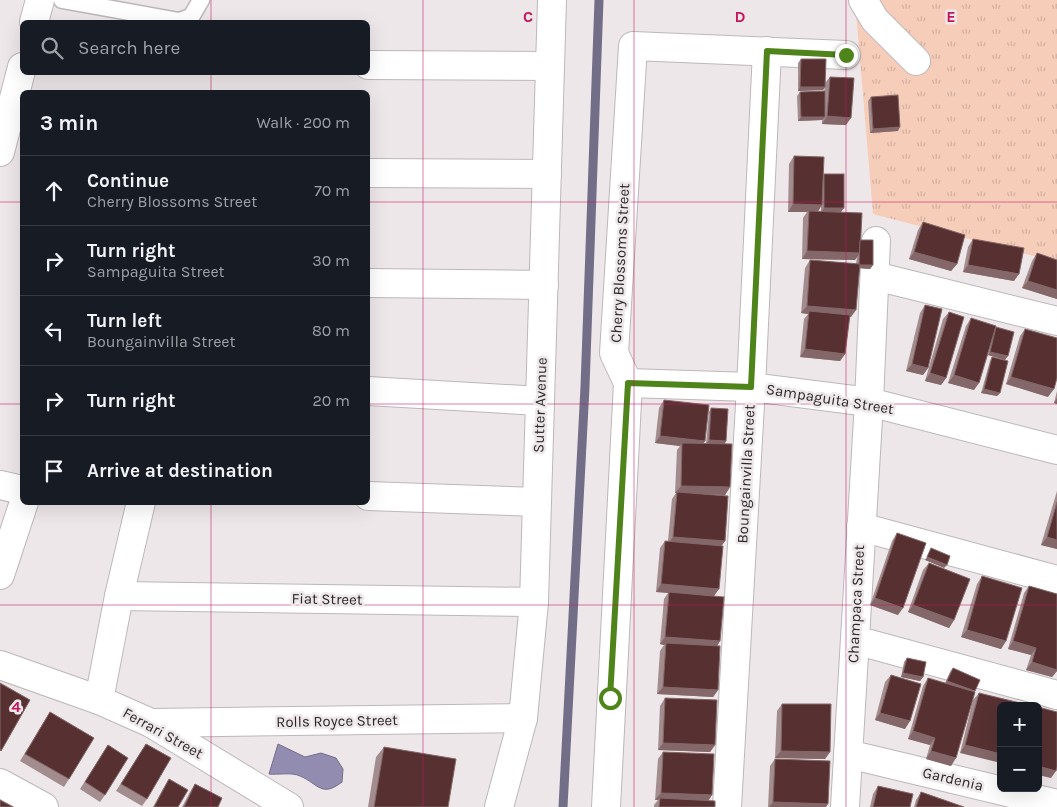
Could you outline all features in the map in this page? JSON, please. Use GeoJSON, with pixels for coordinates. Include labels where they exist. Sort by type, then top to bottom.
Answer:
{"type":"FeatureCollection","features":[{"type":"Feature","properties":{"kind":"street"},"geometry":{"type":"LineString","coordinates":[[35,20],[40,0]]}},
{"type":"Feature","properties":{"kind":"street","name":"Sutter Avenue"},"geometry":{"type":"LineString","coordinates":[[499,807],[523,718],[534,602],[552,0]]}},
{"type":"Feature","properties":{"kind":"street"},"geometry":{"type":"LineString","coordinates":[[864,0],[875,20],[916,61]]}},
{"type":"Feature","properties":{"kind":"street","name":"Cherry Blossoms Street"},"geometry":{"type":"LineString","coordinates":[[606,807],[628,383],[614,353],[633,46],[767,51]]}},
{"type":"Feature","properties":{"kind":"street"},"geometry":{"type":"LineString","coordinates":[[767,51],[846,55]]}},
{"type":"Feature","properties":{"kind":"street","name":"Boungainvilla Street"},"geometry":{"type":"LineString","coordinates":[[727,807],[751,387],[767,51]]}},
{"type":"Feature","properties":{"kind":"street"},"geometry":{"type":"LineString","coordinates":[[370,65],[550,66]]}},
{"type":"Feature","properties":{"kind":"street"},"geometry":{"type":"LineString","coordinates":[[0,152],[20,75]]}},
{"type":"Feature","properties":{"kind":"street"},"geometry":{"type":"LineString","coordinates":[[370,172],[547,174]]}},
{"type":"Feature","properties":{"kind":"street","name":"Champaca Street"},"geometry":{"type":"LineString","coordinates":[[845,807],[860,527],[870,402],[876,241]]}},
{"type":"Feature","properties":{"kind":"street"},"geometry":{"type":"LineString","coordinates":[[875,276],[1057,321]]}},
{"type":"Feature","properties":{"kind":"street"},"geometry":{"type":"LineString","coordinates":[[370,283],[544,285]]}},
{"type":"Feature","properties":{"kind":"street","name":"Sampaguita Street"},"geometry":{"type":"LineString","coordinates":[[628,383],[751,387],[870,402],[1057,450]]}},
{"type":"Feature","properties":{"kind":"street"},"geometry":{"type":"LineString","coordinates":[[370,391],[540,401]]}},
{"type":"Feature","properties":{"kind":"street"},"geometry":{"type":"LineString","coordinates":[[0,485],[20,490]]}},
{"type":"Feature","properties":{"kind":"street"},"geometry":{"type":"LineString","coordinates":[[370,496],[537,502]]}},
{"type":"Feature","properties":{"kind":"street"},"geometry":{"type":"LineString","coordinates":[[0,574],[23,505]]}},
{"type":"Feature","properties":{"kind":"street"},"geometry":{"type":"LineString","coordinates":[[99,700],[119,596],[140,505]]}},
{"type":"Feature","properties":{"kind":"street"},"geometry":{"type":"LineString","coordinates":[[860,527],[1057,580]]}},
{"type":"Feature","properties":{"kind":"street","name":"Fiat Street"},"geometry":{"type":"LineString","coordinates":[[119,596],[534,602]]}},
{"type":"Feature","properties":{"kind":"street"},"geometry":{"type":"LineString","coordinates":[[855,640],[1057,695]]}},
{"type":"Feature","properties":{"kind":"street","name":"Ferrari Street"},"geometry":{"type":"LineString","coordinates":[[0,665],[99,700],[151,723],[289,807]]}},
{"type":"Feature","properties":{"kind":"street","name":"Rolls Royce Street"},"geometry":{"type":"LineString","coordinates":[[151,723],[523,718]]}},
{"type":"Feature","properties":{"kind":"street","name":"Gardenia"},"geometry":{"type":"LineString","coordinates":[[848,754],[1057,804]]}},
{"type":"Feature","properties":{"kind":"street"},"geometry":{"type":"LineString","coordinates":[[0,783],[44,807]]}},
{"type":"Feature","properties":{"kind":"lane"},"geometry":{"type":"LineString","coordinates":[[62,0],[173,20]]}},
{"type":"Feature","properties":{"kind":"lane"},"geometry":{"type":"LineString","coordinates":[[182,20],[191,17],[201,0]]}},
{"type":"Feature","properties":{"kind":"green space"},"geometry":{"type":"Polygon","coordinates":[[[855,0],[1057,0],[1057,262],[873,214],[855,0]]]}},
{"type":"Feature","properties":{"kind":"shaded area"},"geometry":{"type":"Polygon","coordinates":[[[278,744],[305,757],[321,753],[336,758],[343,769],[342,782],[335,787],[324,789],[297,775],[269,774],[278,744]]]}},
{"type":"Feature","properties":{"kind":"building"},"geometry":{"type":"Polygon","coordinates":[[[801,59],[826,59],[825,87],[800,87],[801,59]]]}},
{"type":"Feature","properties":{"kind":"building"},"geometry":{"type":"Polygon","coordinates":[[[830,77],[854,78],[851,118],[827,116],[830,77]]]}},
{"type":"Feature","properties":{"kind":"building"},"geometry":{"type":"Polygon","coordinates":[[[825,91],[825,117],[801,117],[800,92],[825,91]]]}},
{"type":"Feature","properties":{"kind":"building"},"geometry":{"type":"Polygon","coordinates":[[[898,95],[900,127],[873,129],[871,97],[898,95]]]}},
{"type":"Feature","properties":{"kind":"building"},"geometry":{"type":"Polygon","coordinates":[[[794,156],[824,157],[822,205],[793,204],[794,156]]]}},
{"type":"Feature","properties":{"kind":"building"},"geometry":{"type":"Polygon","coordinates":[[[824,174],[844,174],[844,208],[824,208],[824,174]]]}},
{"type":"Feature","properties":{"kind":"building"},"geometry":{"type":"Polygon","coordinates":[[[809,211],[862,213],[860,253],[807,251],[809,211]]]}},
{"type":"Feature","properties":{"kind":"building"},"geometry":{"type":"Polygon","coordinates":[[[923,222],[965,235],[957,264],[914,252],[923,222]]]}},
{"type":"Feature","properties":{"kind":"building"},"geometry":{"type":"Polygon","coordinates":[[[973,239],[1024,248],[1019,274],[968,265],[973,239]]]}},
{"type":"Feature","properties":{"kind":"building"},"geometry":{"type":"Polygon","coordinates":[[[860,240],[873,240],[873,265],[859,264],[860,240]]]}},
{"type":"Feature","properties":{"kind":"building"},"geometry":{"type":"Polygon","coordinates":[[[1037,253],[1057,260],[1057,290],[1028,281],[1037,253]]]}},
{"type":"Feature","properties":{"kind":"building"},"geometry":{"type":"Polygon","coordinates":[[[810,260],[860,264],[856,310],[807,306],[810,260]]]}},
{"type":"Feature","properties":{"kind":"building"},"geometry":{"type":"Polygon","coordinates":[[[925,305],[942,309],[928,368],[912,364],[925,305]]]}},
{"type":"Feature","properties":{"kind":"building"},"geometry":{"type":"Polygon","coordinates":[[[809,311],[850,315],[845,354],[805,349],[809,311]]]}},
{"type":"Feature","properties":{"kind":"building"},"geometry":{"type":"Polygon","coordinates":[[[949,312],[964,317],[946,378],[930,373],[949,312]]]}},
{"type":"Feature","properties":{"kind":"building"},"geometry":{"type":"Polygon","coordinates":[[[971,318],[996,326],[979,383],[954,375],[971,318]]]}},
{"type":"Feature","properties":{"kind":"building"},"geometry":{"type":"Polygon","coordinates":[[[996,327],[1014,332],[1008,356],[990,352],[996,327]]]}},
{"type":"Feature","properties":{"kind":"building"},"geometry":{"type":"Polygon","coordinates":[[[1025,329],[1057,338],[1057,378],[1054,389],[1011,377],[1025,329]]]}},
{"type":"Feature","properties":{"kind":"building"},"geometry":{"type":"Polygon","coordinates":[[[992,357],[1008,361],[1000,393],[984,389],[992,357]]]}},
{"type":"Feature","properties":{"kind":"building"},"geometry":{"type":"Polygon","coordinates":[[[664,400],[709,405],[705,441],[660,436],[664,400]]]}},
{"type":"Feature","properties":{"kind":"building"},"geometry":{"type":"Polygon","coordinates":[[[711,408],[728,409],[726,441],[709,440],[711,408]]]}},
{"type":"Feature","properties":{"kind":"building"},"geometry":{"type":"Polygon","coordinates":[[[682,443],[732,444],[730,487],[681,486],[682,443]]]}},
{"type":"Feature","properties":{"kind":"building"},"geometry":{"type":"Polygon","coordinates":[[[677,492],[728,496],[725,541],[673,537],[677,492]]]}},
{"type":"Feature","properties":{"kind":"building"},"geometry":{"type":"Polygon","coordinates":[[[1057,502],[1057,540],[1047,537],[1057,502]]]}},
{"type":"Feature","properties":{"kind":"building"},"geometry":{"type":"Polygon","coordinates":[[[897,533],[926,543],[903,608],[875,598],[897,533]]]}},
{"type":"Feature","properties":{"kind":"building"},"geometry":{"type":"Polygon","coordinates":[[[665,541],[723,546],[719,589],[661,584],[665,541]]]}},
{"type":"Feature","properties":{"kind":"building"},"geometry":{"type":"Polygon","coordinates":[[[931,548],[950,556],[947,565],[927,557],[931,548]]]}},
{"type":"Feature","properties":{"kind":"building"},"geometry":{"type":"Polygon","coordinates":[[[929,563],[970,579],[954,620],[913,605],[929,563]]]}},
{"type":"Feature","properties":{"kind":"building"},"geometry":{"type":"Polygon","coordinates":[[[982,576],[1022,588],[1006,641],[967,630],[982,576]]]}},
{"type":"Feature","properties":{"kind":"building"},"geometry":{"type":"Polygon","coordinates":[[[1029,586],[1057,594],[1057,670],[1032,662],[1036,648],[1013,641],[1029,586]]]}},
{"type":"Feature","properties":{"kind":"building"},"geometry":{"type":"Polygon","coordinates":[[[669,592],[724,597],[720,641],[665,637],[669,592]]]}},
{"type":"Feature","properties":{"kind":"building"},"geometry":{"type":"Polygon","coordinates":[[[666,643],[720,646],[718,690],[663,687],[666,643]]]}},
{"type":"Feature","properties":{"kind":"building"},"geometry":{"type":"Polygon","coordinates":[[[907,658],[926,662],[923,677],[903,673],[907,658]]]}},
{"type":"Feature","properties":{"kind":"building"},"geometry":{"type":"Polygon","coordinates":[[[953,668],[980,680],[975,691],[947,681],[953,668]]]}},
{"type":"Feature","properties":{"kind":"building"},"geometry":{"type":"Polygon","coordinates":[[[891,675],[921,684],[910,721],[880,713],[891,675]]]}},
{"type":"Feature","properties":{"kind":"building"},"geometry":{"type":"Polygon","coordinates":[[[928,678],[975,692],[956,758],[931,751],[935,738],[913,731],[928,678]]]}},
{"type":"Feature","properties":{"kind":"building"},"geometry":{"type":"Polygon","coordinates":[[[0,683],[30,700],[1,751],[0,750],[0,683]]]}},
{"type":"Feature","properties":{"kind":"building"},"geometry":{"type":"Polygon","coordinates":[[[979,693],[1016,702],[997,702],[997,753],[965,745],[979,693]]]}},
{"type":"Feature","properties":{"kind":"building"},"geometry":{"type":"Polygon","coordinates":[[[665,698],[717,700],[715,745],[663,743],[665,698]]]}},
{"type":"Feature","properties":{"kind":"building"},"geometry":{"type":"Polygon","coordinates":[[[782,704],[831,704],[830,752],[781,751],[782,704]]]}},
{"type":"Feature","properties":{"kind":"building"},"geometry":{"type":"Polygon","coordinates":[[[1042,708],[1057,712],[1056,771],[1042,767],[1042,708]]]}},
{"type":"Feature","properties":{"kind":"building"},"geometry":{"type":"Polygon","coordinates":[[[50,712],[94,738],[69,779],[25,754],[50,712]]]}},
{"type":"Feature","properties":{"kind":"building"},"geometry":{"type":"Polygon","coordinates":[[[146,744],[171,758],[147,799],[121,784],[146,744]]]}},
{"type":"Feature","properties":{"kind":"building"},"geometry":{"type":"Polygon","coordinates":[[[108,745],[128,758],[105,795],[85,782],[108,745]]]}},
{"type":"Feature","properties":{"kind":"building"},"geometry":{"type":"Polygon","coordinates":[[[384,747],[456,759],[448,807],[374,807],[384,747]]]}},
{"type":"Feature","properties":{"kind":"building"},"geometry":{"type":"Polygon","coordinates":[[[663,752],[714,754],[712,795],[661,793],[663,752]]]}},
{"type":"Feature","properties":{"kind":"building"},"geometry":{"type":"Polygon","coordinates":[[[775,759],[830,761],[828,804],[773,802],[775,759]]]}},
{"type":"Feature","properties":{"kind":"building"},"geometry":{"type":"Polygon","coordinates":[[[169,779],[188,790],[178,807],[154,807],[169,779]]]}},
{"type":"Feature","properties":{"kind":"building"},"geometry":{"type":"Polygon","coordinates":[[[195,784],[222,798],[218,807],[184,807],[195,784]]]}},
{"type":"Feature","properties":{"kind":"building"},"geometry":{"type":"Polygon","coordinates":[[[878,786],[913,794],[910,807],[873,807],[878,786]]]}},
{"type":"Feature","properties":{"kind":"building"},"geometry":{"type":"Polygon","coordinates":[[[921,792],[964,807],[916,807],[921,792]]]}},
{"type":"Feature","properties":{"kind":"building"},"geometry":{"type":"Polygon","coordinates":[[[660,798],[715,801],[715,807],[659,807],[660,798]]]}},
{"type":"Feature","properties":{"kind":"building"},"geometry":{"type":"Polygon","coordinates":[[[0,800],[13,807],[0,807],[0,800]]]}},
{"type":"Feature","properties":{"kind":"waterway"},"geometry":{"type":"LineString","coordinates":[[563,807],[585,387],[599,0]]}},
{"type":"Feature","properties":{"kind":"route"},"geometry":{"type":"LineString","coordinates":[[610,698],[628,383],[751,387],[767,51],[846,55]]}}]}
